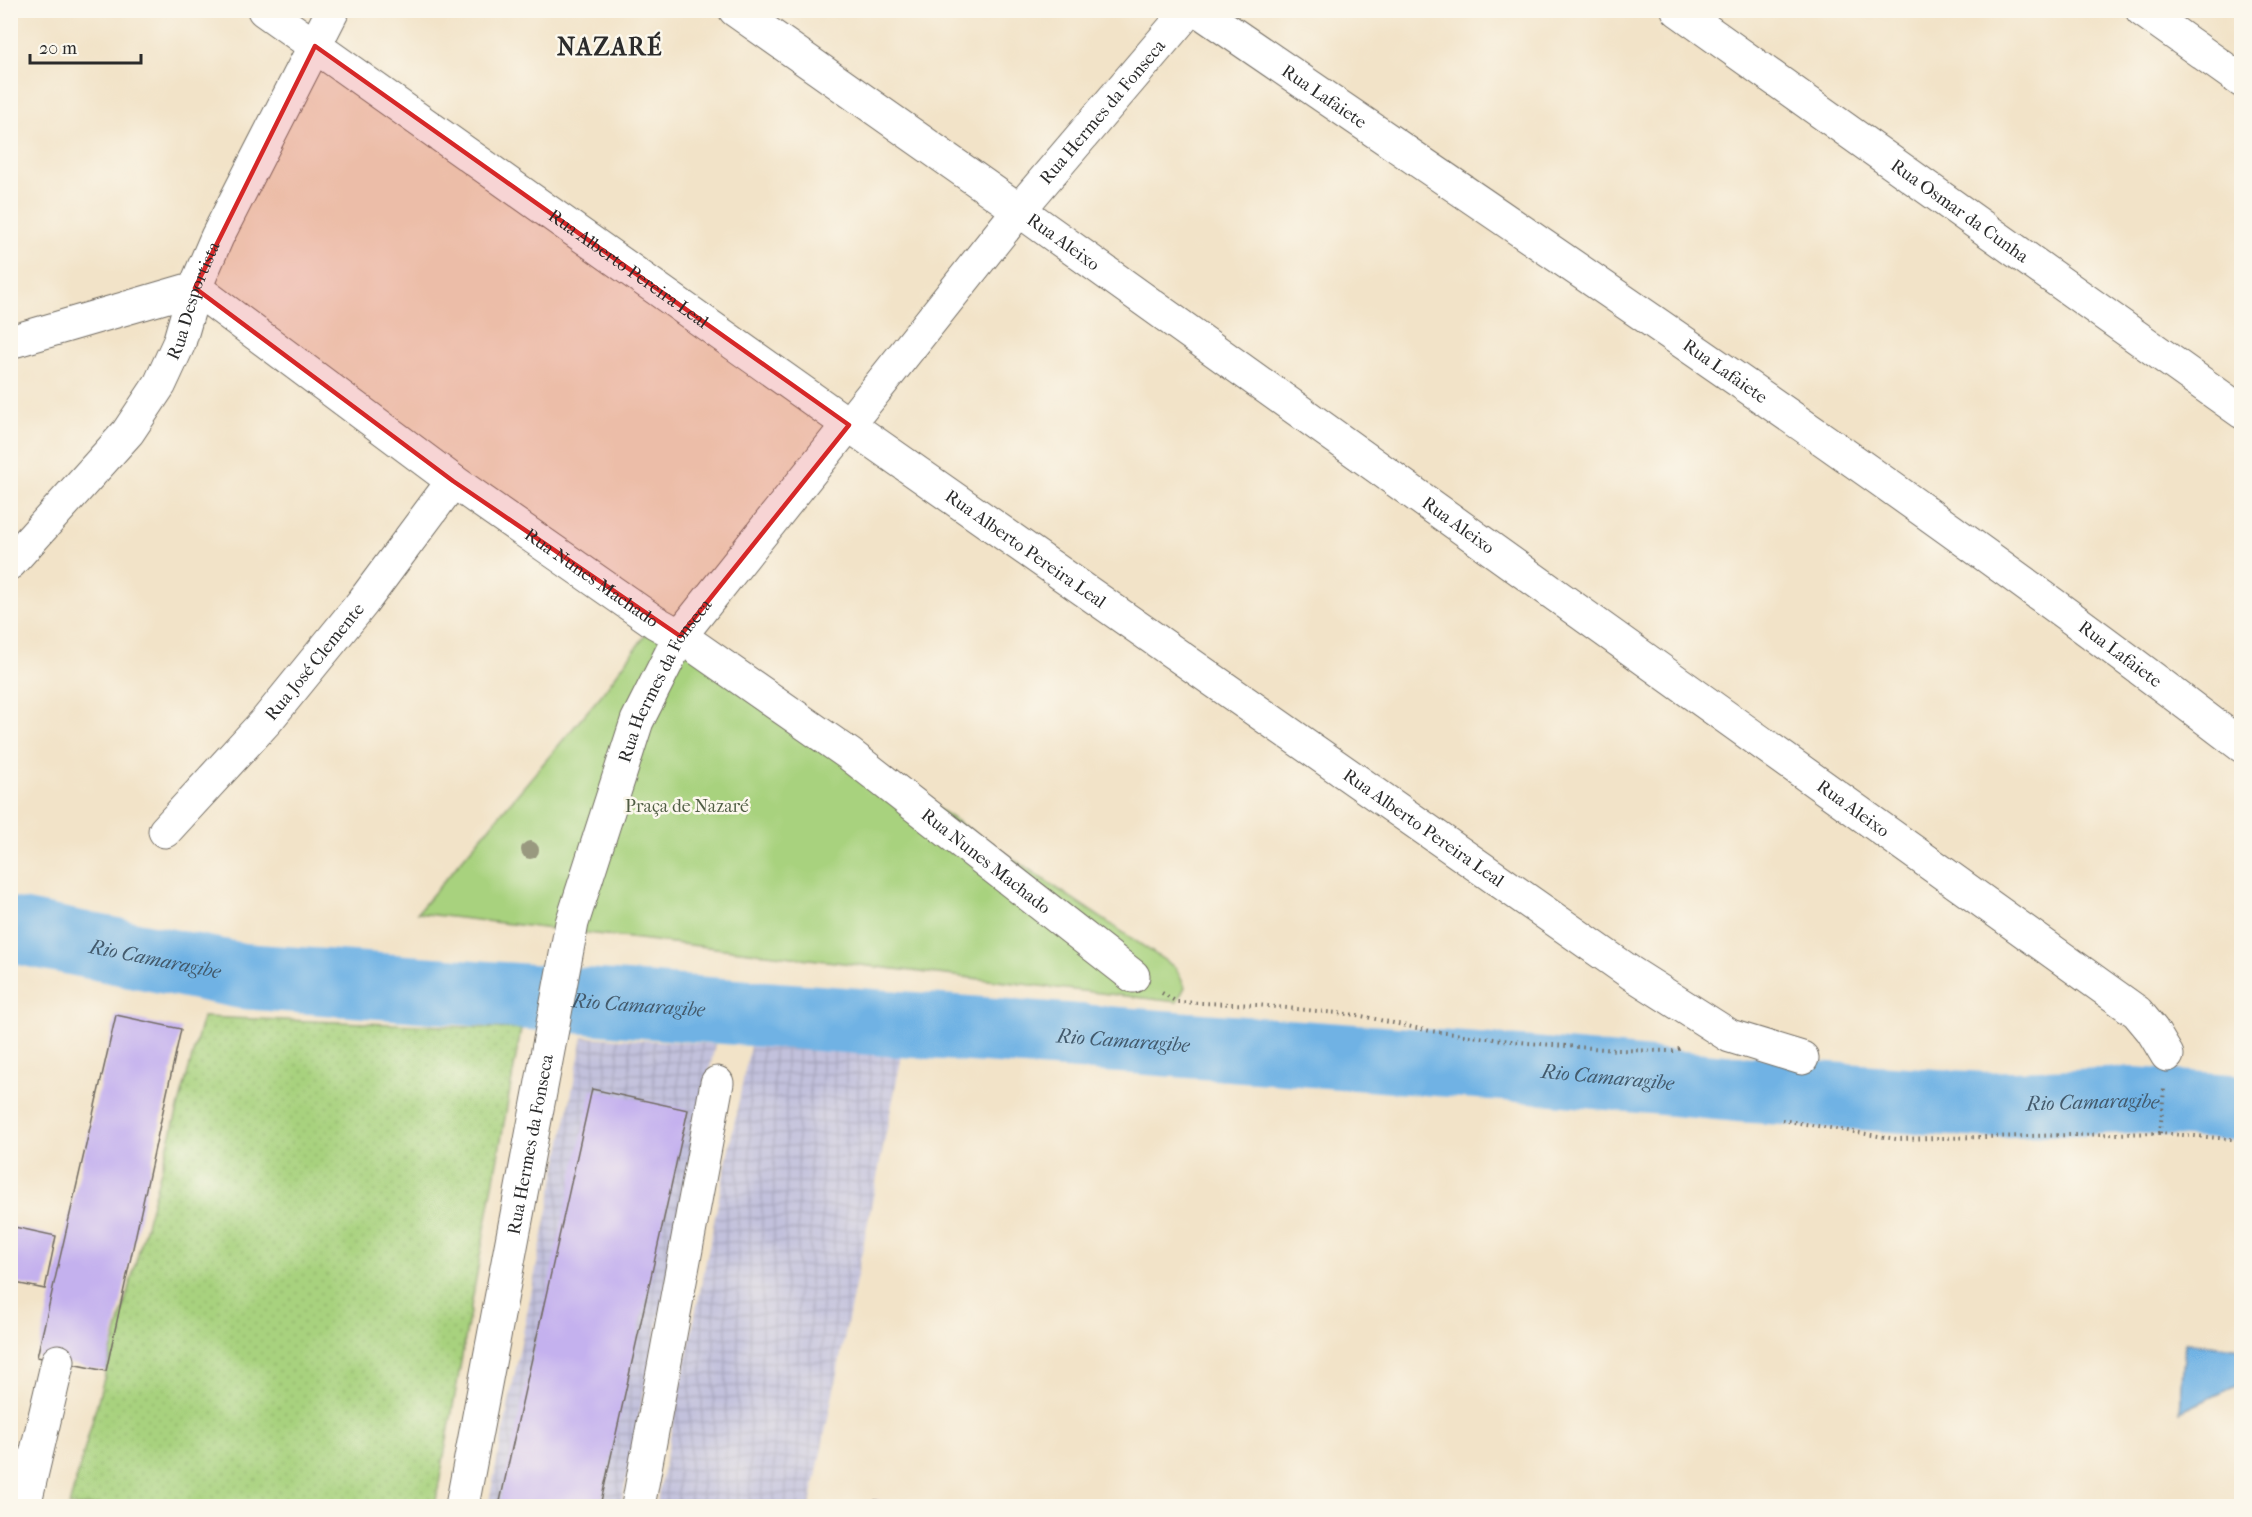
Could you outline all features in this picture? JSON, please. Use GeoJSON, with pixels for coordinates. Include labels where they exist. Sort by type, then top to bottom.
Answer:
{"type":"FeatureCollection","features":[{"type":"Feature","properties":{"kind":"street","name":"Rua Alberto Pereira Leal"},"geometry":{"type":"LineString","coordinates":[[264,10],[849,425],[1621,966],[1730,1036],[1802,1058]]}},
{"type":"Feature","properties":{"kind":"street","name":"Rua Desportista"},"geometry":{"type":"LineString","coordinates":[[10,563],[128,432],[160,384],[179,343],[195,288],[242,186],[333,10]]}},
{"type":"Feature","properties":{"kind":"street","name":"Rua Aleixo"},"geometry":{"type":"LineString","coordinates":[[735,10],[1019,210],[2137,1012],[2152,1030],[2167,1055]]}},
{"type":"Feature","properties":{"kind":"street","name":"Rua Hermes da Fonseca"},"geometry":{"type":"LineString","coordinates":[[462,1506],[572,922],[638,721],[680,636],[1019,210],[1190,10]]}},
{"type":"Feature","properties":{"kind":"street","name":"Rua Lafaiete"},"geometry":{"type":"LineString","coordinates":[[1198,10],[1943,523],[2132,661],[2241,746]]}},
{"type":"Feature","properties":{"kind":"street","name":"Rua Osmar da Cunha"},"geometry":{"type":"LineString","coordinates":[[1678,10],[2241,412]]}},
{"type":"Feature","properties":{"kind":"street"},"geometry":{"type":"LineString","coordinates":[[2142,10],[2241,81]]}},
{"type":"Feature","properties":{"kind":"street"},"geometry":{"type":"LineString","coordinates":[[10,342],[195,288]]}},
{"type":"Feature","properties":{"kind":"street","name":"Rua Nunes Machado"},"geometry":{"type":"LineString","coordinates":[[195,288],[453,481],[849,754],[1133,976]]}},
{"type":"Feature","properties":{"kind":"street","name":"Rua José Clemente"},"geometry":{"type":"LineString","coordinates":[[165,831],[267,720],[363,602],[453,481]]}},
{"type":"Feature","properties":{"kind":"street"},"geometry":{"type":"LineString","coordinates":[[638,1506],[717,1083]]}},
{"type":"Feature","properties":{"kind":"street"},"geometry":{"type":"LineString","coordinates":[[24,1506],[58,1361]]}},
{"type":"Feature","properties":{"kind":"path"},"geometry":{"type":"LineString","coordinates":[[1133,976],[1177,1002],[1257,1005],[1357,1015],[1430,1031],[1528,1043],[1617,1050],[1673,1051],[1730,1036]]}},
{"type":"Feature","properties":{"kind":"path"},"geometry":{"type":"LineString","coordinates":[[2160,1132],[2167,1055]]}},
{"type":"Feature","properties":{"kind":"path"},"geometry":{"type":"LineString","coordinates":[[1782,1120],[1896,1139],[2160,1132],[2241,1140]]}},
{"type":"Feature","properties":{"kind":"highlighted area"},"geometry":{"type":"Polygon","coordinates":[[[315,46],[849,425],[680,636],[453,481],[195,288],[315,46]]]}},
{"type":"Feature","properties":{"kind":"shaded area"},"geometry":{"type":"Polygon","coordinates":[[[583,1037],[715,1044],[621,1506],[488,1506],[583,1037]]]}},
{"type":"Feature","properties":{"kind":"shaded area"},"geometry":{"type":"Polygon","coordinates":[[[750,1046],[902,1055],[810,1506],[656,1506],[750,1046]]]}},
{"type":"Feature","properties":{"kind":"green space","name":"Praça de Nazaré"},"geometry":{"type":"Polygon","coordinates":[[[655,622],[680,636],[1176,968],[1185,987],[1177,1002],[417,913],[602,694],[655,622]]]}},
{"type":"Feature","properties":{"kind":"green space"},"geometry":{"type":"Polygon","coordinates":[[[203,1017],[521,1029],[435,1506],[69,1506],[203,1017]]]}},
{"type":"Feature","properties":{"kind":"water"},"geometry":{"type":"Polygon","coordinates":[[[2185,1342],[2241,1349],[2241,1385],[2180,1412],[2185,1342]]]}},
{"type":"Feature","properties":{"kind":"building"},"geometry":{"type":"Polygon","coordinates":[[[116,1015],[181,1029],[106,1371],[37,1357],[116,1015]]]}},
{"type":"Feature","properties":{"kind":"building"},"geometry":{"type":"Polygon","coordinates":[[[592,1089],[688,1110],[600,1506],[499,1506],[592,1089]]]}},
{"type":"Feature","properties":{"kind":"building"},"geometry":{"type":"Polygon","coordinates":[[[10,1226],[56,1236],[45,1289],[10,1282],[10,1226]]]}},
{"type":"Feature","properties":{"kind":"building"},"geometry":{"type":"Polygon","coordinates":[[[875,1500],[901,1505],[901,1506],[873,1506],[875,1500]]]}},
{"type":"Feature","properties":{"kind":"building"},"geometry":{"type":"Polygon","coordinates":[[[693,1501],[716,1505],[716,1506],[692,1506],[693,1501]]]}},
{"type":"Feature","properties":{"kind":"waterway","name":"Rio Camaragibe"},"geometry":{"type":"LineString","coordinates":[[10,930],[242,976],[1532,1070],[1737,1089],[1983,1105],[2134,1100],[2242,1108]]}},
{"type":"Feature","properties":{"kind":"district","name":"NAZARÉ"},"geometry":{"type":"Point","coordinates":[610,47]}}]}
